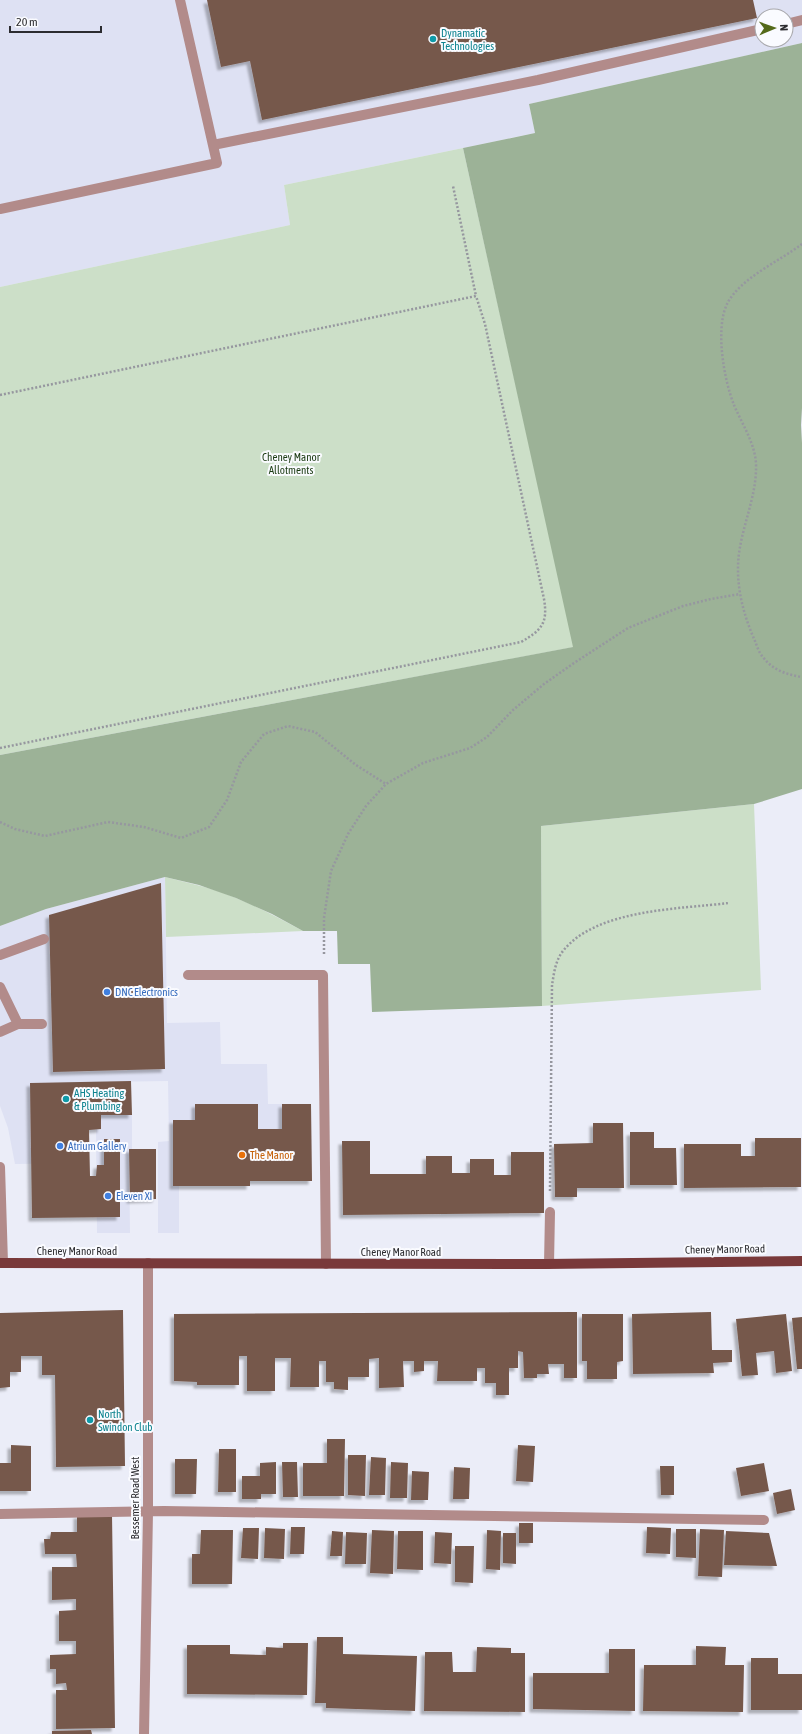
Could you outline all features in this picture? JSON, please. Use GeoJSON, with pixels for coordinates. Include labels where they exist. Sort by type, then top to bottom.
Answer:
{"type":"FeatureCollection","features":[{"type":"Feature","properties":{"kind":"main road","name":"Cheney Manor Road"},"geometry":{"type":"LineString","coordinates":[[1,1263],[549,1264],[802,1260]]}},
{"type":"Feature","properties":{"kind":"street"},"geometry":{"type":"LineString","coordinates":[[0,209],[217,163],[180,0]]}},
{"type":"Feature","properties":{"kind":"street"},"geometry":{"type":"LineString","coordinates":[[213,145],[538,80],[754,31]]}},
{"type":"Feature","properties":{"kind":"street"},"geometry":{"type":"LineString","coordinates":[[0,955],[44,939]]}},
{"type":"Feature","properties":{"kind":"street"},"geometry":{"type":"LineString","coordinates":[[188,976],[323,974],[326,1264]]}},
{"type":"Feature","properties":{"kind":"street"},"geometry":{"type":"LineString","coordinates":[[0,987],[18,1024]]}},
{"type":"Feature","properties":{"kind":"street"},"geometry":{"type":"LineString","coordinates":[[0,1032],[18,1024],[42,1024]]}},
{"type":"Feature","properties":{"kind":"street"},"geometry":{"type":"LineString","coordinates":[[0,1167],[1,1263]]}},
{"type":"Feature","properties":{"kind":"street"},"geometry":{"type":"LineString","coordinates":[[549,1264],[550,1212]]}},
{"type":"Feature","properties":{"kind":"street","name":"Bessemer Road West"},"geometry":{"type":"LineString","coordinates":[[144,1734],[148,1512],[148,1263]]}},
{"type":"Feature","properties":{"kind":"street"},"geometry":{"type":"LineString","coordinates":[[0,1514],[148,1512],[764,1520]]}},
{"type":"Feature","properties":{"kind":"path"},"geometry":{"type":"LineString","coordinates":[[0,748],[521,642],[536,634],[544,621],[546,610],[544,599],[485,324],[476,296],[453,186]]}},
{"type":"Feature","properties":{"kind":"path"},"geometry":{"type":"LineString","coordinates":[[802,244],[746,282],[733,294],[726,305],[722,328],[722,356],[727,384],[750,440],[756,463],[754,488],[740,548],[740,594],[749,628],[763,657],[788,675],[802,677]]}},
{"type":"Feature","properties":{"kind":"path"},"geometry":{"type":"LineString","coordinates":[[0,395],[476,296]]}},
{"type":"Feature","properties":{"kind":"path"},"geometry":{"type":"LineString","coordinates":[[323,974],[324,918],[331,871],[352,828],[366,806],[386,784],[423,763],[470,748],[487,737],[513,710],[544,684],[628,628],[683,606],[740,594]]}},
{"type":"Feature","properties":{"kind":"path"},"geometry":{"type":"LineString","coordinates":[[0,822],[15,829],[45,836],[108,822],[144,827],[181,838],[209,827],[227,800],[241,762],[264,734],[288,726],[315,732],[356,765],[386,784]]}},
{"type":"Feature","properties":{"kind":"path"},"geometry":{"type":"LineString","coordinates":[[550,1212],[552,986],[555,968],[563,951],[582,934],[602,923],[637,914],[729,903]]}},
{"type":"Feature","properties":{"kind":"shaded area"},"geometry":{"type":"Polygon","coordinates":[[[0,0],[802,0],[802,43],[794,45],[794,8],[754,8],[754,48],[780,48],[529,104],[535,133],[284,185],[290,225],[0,287],[0,0]]]}},
{"type":"Feature","properties":{"kind":"shaded area"},"geometry":{"type":"Polygon","coordinates":[[[165,877],[167,1023],[220,1022],[221,1064],[267,1064],[268,1104],[311,1104],[312,1181],[250,1181],[250,1186],[179,1186],[179,1233],[158,1233],[158,1142],[169,1141],[168,1081],[101,1082],[101,1115],[132,1115],[132,1150],[129,1150],[130,1233],[97,1233],[96,1129],[89,1130],[89,1163],[15,1164],[8,1128],[0,1106],[0,926],[46,909],[165,877]]]}},
{"type":"Feature","properties":{"kind":"green space"},"geometry":{"type":"Polygon","coordinates":[[[802,43],[802,789],[754,804],[541,826],[542,1006],[372,1012],[370,964],[338,964],[337,931],[303,931],[272,914],[236,898],[199,885],[165,877],[46,909],[0,926],[0,755],[573,647],[463,148],[535,133],[529,104],[780,48],[794,48],[794,45],[802,43]]]}},
{"type":"Feature","properties":{"kind":"green space","name":"Cheney Manor Allotments"},"geometry":{"type":"Polygon","coordinates":[[[463,148],[574,647],[0,755],[0,287],[290,225],[284,185],[463,148]]]}},
{"type":"Feature","properties":{"kind":"green space"},"geometry":{"type":"Polygon","coordinates":[[[754,804],[761,990],[542,1006],[541,826],[754,804]]]}},
{"type":"Feature","properties":{"kind":"green space"},"geometry":{"type":"Polygon","coordinates":[[[165,877],[227,894],[262,909],[303,931],[166,937],[165,877]]]}},
{"type":"Feature","properties":{"kind":"building","name":"Dynamatic Technologies"},"geometry":{"type":"Polygon","coordinates":[[[207,0],[753,0],[755,8],[754,19],[262,120],[250,61],[221,67],[207,0]]]}},
{"type":"Feature","properties":{"kind":"building","name":"DNC Electronics"},"geometry":{"type":"Polygon","coordinates":[[[161,883],[165,1069],[53,1072],[49,915],[161,883]]]}},
{"type":"Feature","properties":{"kind":"building"},"geometry":{"type":"Polygon","coordinates":[[[131,1081],[132,1115],[101,1115],[101,1129],[89,1130],[90,1176],[96,1176],[97,1165],[104,1165],[104,1139],[120,1139],[120,1217],[32,1218],[30,1083],[131,1081]]]}},
{"type":"Feature","properties":{"kind":"building","name":"The Manor"},"geometry":{"type":"Polygon","coordinates":[[[195,1104],[258,1104],[258,1129],[282,1129],[282,1104],[311,1104],[312,1181],[250,1181],[250,1186],[173,1186],[173,1120],[195,1120],[195,1104]]]}},
{"type":"Feature","properties":{"kind":"building"},"geometry":{"type":"Polygon","coordinates":[[[593,1123],[623,1123],[624,1188],[577,1188],[577,1197],[555,1197],[554,1144],[593,1143],[593,1123]]]}},
{"type":"Feature","properties":{"kind":"building"},"geometry":{"type":"Polygon","coordinates":[[[630,1132],[654,1132],[654,1148],[676,1148],[677,1185],[630,1185],[630,1132]]]}},
{"type":"Feature","properties":{"kind":"building"},"geometry":{"type":"Polygon","coordinates":[[[755,1138],[801,1138],[801,1187],[684,1188],[684,1144],[741,1144],[741,1156],[755,1156],[755,1138]]]}},
{"type":"Feature","properties":{"kind":"building"},"geometry":{"type":"Polygon","coordinates":[[[342,1141],[370,1141],[370,1174],[426,1174],[426,1156],[452,1156],[452,1173],[470,1173],[470,1159],[494,1159],[494,1175],[511,1175],[511,1152],[544,1152],[544,1213],[343,1215],[342,1141]]]}},
{"type":"Feature","properties":{"kind":"building"},"geometry":{"type":"Polygon","coordinates":[[[129,1149],[156,1149],[156,1199],[130,1200],[129,1149]]]}},
{"type":"Feature","properties":{"kind":"building","name":"North Swindon Club"},"geometry":{"type":"Polygon","coordinates":[[[123,1310],[125,1466],[56,1467],[55,1375],[42,1375],[42,1356],[21,1356],[21,1372],[10,1372],[10,1387],[0,1388],[0,1313],[123,1310]]]}},
{"type":"Feature","properties":{"kind":"building"},"geometry":{"type":"Polygon","coordinates":[[[577,1312],[577,1378],[564,1378],[564,1364],[548,1364],[549,1374],[537,1374],[537,1378],[524,1378],[523,1352],[518,1351],[518,1368],[509,1368],[509,1395],[496,1395],[496,1383],[485,1383],[485,1368],[477,1368],[477,1381],[437,1381],[438,1361],[424,1361],[424,1371],[414,1372],[414,1361],[403,1361],[404,1387],[379,1388],[379,1358],[369,1359],[369,1377],[348,1377],[348,1390],[334,1389],[334,1382],[326,1382],[326,1361],[319,1361],[319,1387],[290,1387],[291,1358],[275,1358],[275,1391],[247,1391],[247,1356],[239,1356],[239,1385],[197,1385],[197,1382],[174,1381],[174,1314],[577,1312]]]}},
{"type":"Feature","properties":{"kind":"building"},"geometry":{"type":"Polygon","coordinates":[[[711,1312],[712,1350],[732,1350],[732,1362],[713,1363],[714,1373],[633,1374],[632,1314],[711,1312]]]}},
{"type":"Feature","properties":{"kind":"building"},"geometry":{"type":"Polygon","coordinates":[[[582,1314],[623,1314],[623,1361],[617,1362],[617,1379],[587,1379],[587,1361],[582,1361],[582,1314]]]}},
{"type":"Feature","properties":{"kind":"building"},"geometry":{"type":"Polygon","coordinates":[[[786,1314],[792,1371],[776,1373],[774,1351],[756,1353],[758,1375],[742,1376],[736,1319],[786,1314]]]}},
{"type":"Feature","properties":{"kind":"building"},"geometry":{"type":"Polygon","coordinates":[[[802,1317],[802,1369],[797,1369],[792,1318],[802,1317]]]}},
{"type":"Feature","properties":{"kind":"building"},"geometry":{"type":"Polygon","coordinates":[[[327,1439],[345,1439],[344,1496],[303,1496],[303,1463],[327,1463],[327,1439]]]}},
{"type":"Feature","properties":{"kind":"building"},"geometry":{"type":"Polygon","coordinates":[[[11,1445],[31,1446],[31,1491],[0,1491],[0,1463],[11,1463],[11,1445]]]}},
{"type":"Feature","properties":{"kind":"building"},"geometry":{"type":"Polygon","coordinates":[[[518,1445],[535,1446],[533,1482],[516,1481],[518,1445]]]}},
{"type":"Feature","properties":{"kind":"building"},"geometry":{"type":"Polygon","coordinates":[[[219,1449],[236,1449],[236,1492],[218,1492],[219,1449]]]}},
{"type":"Feature","properties":{"kind":"building"},"geometry":{"type":"Polygon","coordinates":[[[348,1455],[366,1455],[365,1496],[348,1495],[348,1455]]]}},
{"type":"Feature","properties":{"kind":"building"},"geometry":{"type":"Polygon","coordinates":[[[371,1457],[386,1458],[385,1495],[369,1495],[371,1457]]]}},
{"type":"Feature","properties":{"kind":"building"},"geometry":{"type":"Polygon","coordinates":[[[175,1459],[197,1459],[196,1494],[175,1494],[175,1459]]]}},
{"type":"Feature","properties":{"kind":"building"},"geometry":{"type":"Polygon","coordinates":[[[276,1462],[276,1494],[261,1494],[261,1499],[242,1499],[242,1476],[260,1476],[260,1463],[276,1462]]]}},
{"type":"Feature","properties":{"kind":"building"},"geometry":{"type":"Polygon","coordinates":[[[282,1462],[297,1462],[298,1497],[283,1497],[282,1462]]]}},
{"type":"Feature","properties":{"kind":"building"},"geometry":{"type":"Polygon","coordinates":[[[391,1462],[408,1463],[407,1498],[390,1498],[391,1462]]]}},
{"type":"Feature","properties":{"kind":"building"},"geometry":{"type":"Polygon","coordinates":[[[764,1463],[769,1491],[741,1496],[736,1468],[764,1463]]]}},
{"type":"Feature","properties":{"kind":"building"},"geometry":{"type":"Polygon","coordinates":[[[660,1466],[674,1466],[674,1495],[661,1495],[660,1466]]]}},
{"type":"Feature","properties":{"kind":"building"},"geometry":{"type":"Polygon","coordinates":[[[454,1467],[470,1468],[469,1499],[453,1499],[454,1467]]]}},
{"type":"Feature","properties":{"kind":"building"},"geometry":{"type":"Polygon","coordinates":[[[412,1471],[429,1472],[428,1500],[411,1500],[412,1471]]]}},
{"type":"Feature","properties":{"kind":"building"},"geometry":{"type":"Polygon","coordinates":[[[791,1489],[795,1510],[777,1514],[773,1493],[791,1489]]]}},
{"type":"Feature","properties":{"kind":"building"},"geometry":{"type":"Polygon","coordinates":[[[112,1514],[115,1728],[56,1729],[56,1690],[67,1690],[66,1683],[56,1684],[56,1669],[50,1669],[50,1655],[76,1654],[76,1641],[59,1641],[59,1611],[76,1610],[76,1599],[52,1600],[52,1567],[77,1567],[76,1554],[45,1554],[44,1539],[50,1539],[51,1532],[77,1532],[77,1515],[112,1514]]]}},
{"type":"Feature","properties":{"kind":"building"},"geometry":{"type":"Polygon","coordinates":[[[519,1523],[533,1523],[533,1543],[519,1543],[519,1523]]]}},
{"type":"Feature","properties":{"kind":"building"},"geometry":{"type":"Polygon","coordinates":[[[291,1527],[305,1527],[304,1554],[290,1554],[291,1527]]]}},
{"type":"Feature","properties":{"kind":"building"},"geometry":{"type":"Polygon","coordinates":[[[647,1527],[671,1528],[670,1554],[646,1553],[647,1527]]]}},
{"type":"Feature","properties":{"kind":"building"},"geometry":{"type":"Polygon","coordinates":[[[243,1528],[259,1528],[258,1559],[241,1558],[243,1528]]]}},
{"type":"Feature","properties":{"kind":"building"},"geometry":{"type":"Polygon","coordinates":[[[265,1528],[285,1529],[284,1559],[264,1558],[265,1528]]]}},
{"type":"Feature","properties":{"kind":"building"},"geometry":{"type":"Polygon","coordinates":[[[676,1529],[696,1529],[696,1558],[676,1557],[676,1529]]]}},
{"type":"Feature","properties":{"kind":"building"},"geometry":{"type":"Polygon","coordinates":[[[700,1529],[724,1530],[722,1577],[698,1576],[700,1529]]]}},
{"type":"Feature","properties":{"kind":"building"},"geometry":{"type":"Polygon","coordinates":[[[201,1530],[233,1530],[232,1584],[192,1584],[192,1554],[200,1554],[201,1530]]]}},
{"type":"Feature","properties":{"kind":"building"},"geometry":{"type":"Polygon","coordinates":[[[372,1530],[394,1531],[393,1574],[370,1573],[372,1530]]]}},
{"type":"Feature","properties":{"kind":"building"},"geometry":{"type":"Polygon","coordinates":[[[487,1530],[501,1531],[500,1570],[486,1569],[487,1530]]]}},
{"type":"Feature","properties":{"kind":"building"},"geometry":{"type":"Polygon","coordinates":[[[332,1531],[343,1532],[342,1556],[330,1556],[332,1531]]]}},
{"type":"Feature","properties":{"kind":"building"},"geometry":{"type":"Polygon","coordinates":[[[398,1531],[423,1531],[423,1570],[397,1569],[398,1531]]]}},
{"type":"Feature","properties":{"kind":"building"},"geometry":{"type":"Polygon","coordinates":[[[726,1531],[769,1533],[777,1566],[724,1565],[726,1531]]]}},
{"type":"Feature","properties":{"kind":"building"},"geometry":{"type":"Polygon","coordinates":[[[346,1532],[367,1533],[366,1564],[345,1564],[346,1532]]]}},
{"type":"Feature","properties":{"kind":"building"},"geometry":{"type":"Polygon","coordinates":[[[435,1532],[452,1533],[451,1564],[434,1563],[435,1532]]]}},
{"type":"Feature","properties":{"kind":"building"},"geometry":{"type":"Polygon","coordinates":[[[503,1533],[516,1533],[516,1564],[503,1563],[503,1533]]]}},
{"type":"Feature","properties":{"kind":"building"},"geometry":{"type":"Polygon","coordinates":[[[455,1546],[474,1546],[473,1583],[455,1582],[455,1546]]]}},
{"type":"Feature","properties":{"kind":"building"},"geometry":{"type":"Polygon","coordinates":[[[317,1637],[343,1637],[343,1654],[417,1656],[415,1711],[326,1708],[326,1703],[315,1703],[317,1637]]]}},
{"type":"Feature","properties":{"kind":"building"},"geometry":{"type":"Polygon","coordinates":[[[283,1643],[308,1643],[307,1695],[187,1694],[187,1645],[230,1645],[230,1654],[266,1655],[266,1647],[283,1648],[283,1643]]]}},
{"type":"Feature","properties":{"kind":"building"},"geometry":{"type":"Polygon","coordinates":[[[696,1646],[726,1647],[725,1665],[744,1665],[743,1712],[643,1711],[644,1665],[696,1665],[696,1646]]]}},
{"type":"Feature","properties":{"kind":"building"},"geometry":{"type":"Polygon","coordinates":[[[477,1647],[511,1648],[511,1653],[525,1653],[525,1712],[424,1711],[425,1652],[452,1652],[453,1672],[476,1672],[477,1647]]]}},
{"type":"Feature","properties":{"kind":"building"},"geometry":{"type":"Polygon","coordinates":[[[609,1649],[635,1649],[635,1711],[533,1709],[533,1673],[609,1673],[609,1649]]]}},
{"type":"Feature","properties":{"kind":"building"},"geometry":{"type":"Polygon","coordinates":[[[751,1658],[778,1658],[778,1674],[802,1674],[802,1710],[751,1710],[751,1658]]]}},
{"type":"Feature","properties":{"kind":"building"},"geometry":{"type":"Polygon","coordinates":[[[91,1730],[92,1734],[52,1734],[52,1731],[91,1730]]]}},
{"type":"Feature","properties":{"kind":"place","name":"Dynamatic Technologies"},"geometry":{"type":"Point","coordinates":[433,39]}},
{"type":"Feature","properties":{"kind":"place","name":"DNC Electronics"},"geometry":{"type":"Point","coordinates":[107,992]}},
{"type":"Feature","properties":{"kind":"place","name":"AHS Heating & Plumbing"},"geometry":{"type":"Point","coordinates":[66,1099]}},
{"type":"Feature","properties":{"kind":"place","name":"Atrium Gallery"},"geometry":{"type":"Point","coordinates":[60,1146]}},
{"type":"Feature","properties":{"kind":"place","name":"The Manor"},"geometry":{"type":"Point","coordinates":[242,1155]}},
{"type":"Feature","properties":{"kind":"place","name":"Eleven XI"},"geometry":{"type":"Point","coordinates":[108,1196]}},
{"type":"Feature","properties":{"kind":"place","name":"North Swindon Club"},"geometry":{"type":"Point","coordinates":[90,1420]}}]}
